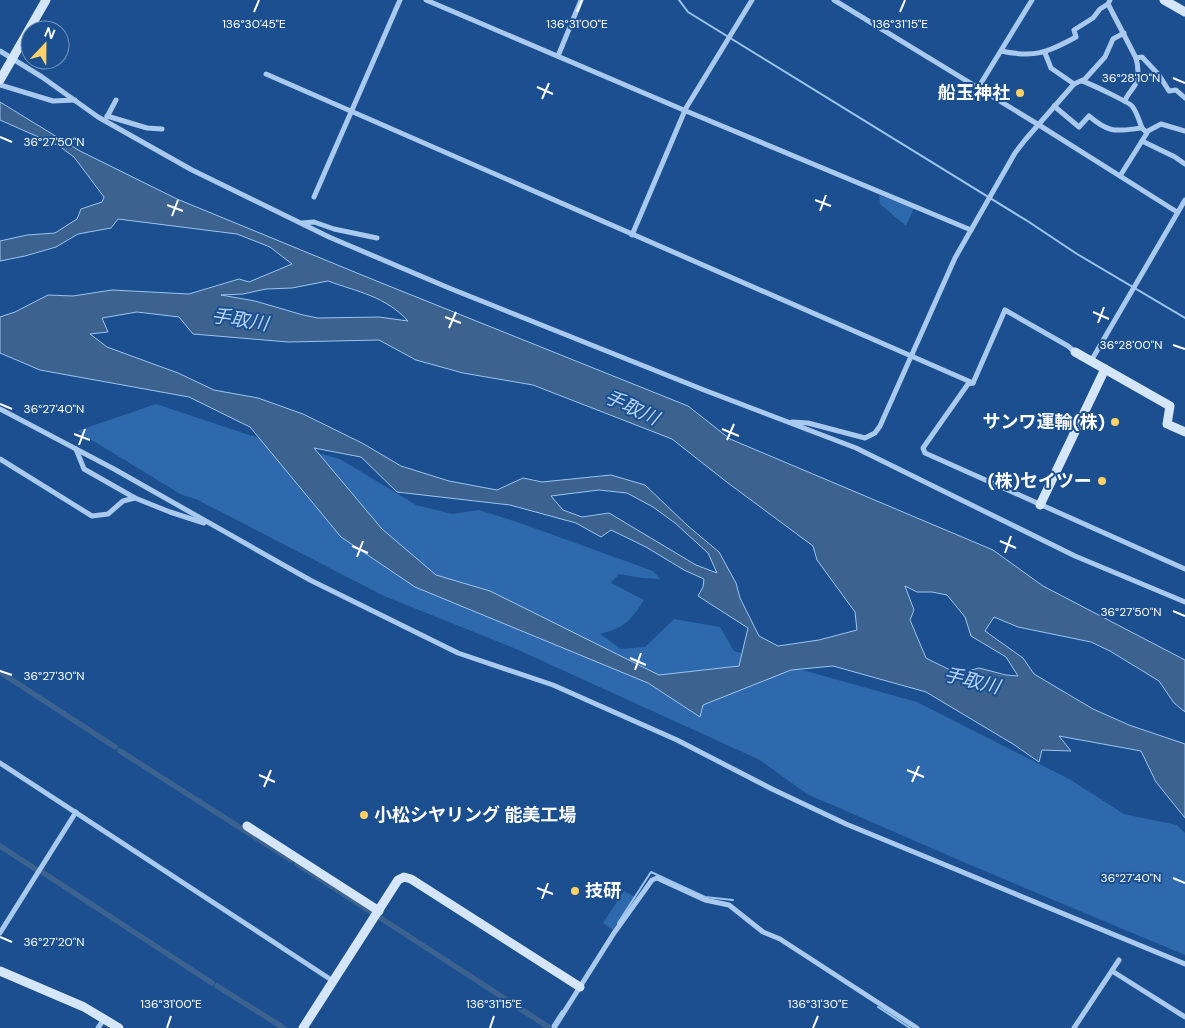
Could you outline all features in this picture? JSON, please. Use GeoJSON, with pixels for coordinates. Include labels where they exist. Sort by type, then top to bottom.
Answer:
{"type":"FeatureCollection","features":[{"type":"Feature","properties":{"kind":"street"},"geometry":{"type":"LineString","coordinates":[[0,80],[46,0]]}},
{"type":"Feature","properties":{"kind":"street"},"geometry":{"type":"LineString","coordinates":[[314,197],[400,0]]}},
{"type":"Feature","properties":{"kind":"street"},"geometry":{"type":"LineString","coordinates":[[426,0],[971,230]]}},
{"type":"Feature","properties":{"kind":"street"},"geometry":{"type":"LineString","coordinates":[[558,56],[581,0]]}},
{"type":"Feature","properties":{"kind":"street"},"geometry":{"type":"LineString","coordinates":[[632,235],[686,108],[752,0]]}},
{"type":"Feature","properties":{"kind":"street"},"geometry":{"type":"LineString","coordinates":[[834,0],[1178,212]]}},
{"type":"Feature","properties":{"kind":"street"},"geometry":{"type":"LineString","coordinates":[[978,88],[1032,0]]}},
{"type":"Feature","properties":{"kind":"street"},"geometry":{"type":"LineString","coordinates":[[1164,0],[1185,12]]}},
{"type":"Feature","properties":{"kind":"street"},"geometry":{"type":"LineString","coordinates":[[1001,50],[1016,54],[1045,53],[1076,37],[1074,30],[1093,18],[1109,2],[1138,64],[1136,83],[1125,101]]}},
{"type":"Feature","properties":{"kind":"street"},"geometry":{"type":"LineString","coordinates":[[789,422],[808,423],[865,438],[871,436],[880,426],[946,278],[1015,153],[1074,84],[1082,81],[1104,57],[1113,39],[1124,33]]}},
{"type":"Feature","properties":{"kind":"street"},"geometry":{"type":"LineString","coordinates":[[0,51],[75,100],[192,170],[302,223],[449,288],[856,448],[1075,556],[1185,602]]}},
{"type":"Feature","properties":{"kind":"street"},"geometry":{"type":"LineString","coordinates":[[1045,53],[1051,68],[1074,84]]}},
{"type":"Feature","properties":{"kind":"street"},"geometry":{"type":"LineString","coordinates":[[1136,58],[1142,56],[1169,91],[1176,90],[1185,99]]}},
{"type":"Feature","properties":{"kind":"street"},"geometry":{"type":"LineString","coordinates":[[266,74],[972,383]]}},
{"type":"Feature","properties":{"kind":"street"},"geometry":{"type":"LineString","coordinates":[[1082,81],[1132,106],[1147,133],[1120,176]]}},
{"type":"Feature","properties":{"kind":"street"},"geometry":{"type":"LineString","coordinates":[[0,85],[53,101],[75,100]]}},
{"type":"Feature","properties":{"kind":"street"},"geometry":{"type":"LineString","coordinates":[[106,118],[116,100]]}},
{"type":"Feature","properties":{"kind":"street"},"geometry":{"type":"LineString","coordinates":[[1054,106],[1079,127],[1088,116],[1103,128],[1116,131],[1144,130],[1161,124],[1185,131]]}},
{"type":"Feature","properties":{"kind":"street"},"geometry":{"type":"LineString","coordinates":[[106,118],[147,128],[162,129]]}},
{"type":"Feature","properties":{"kind":"street"},"geometry":{"type":"LineString","coordinates":[[1142,141],[1185,164]]}},
{"type":"Feature","properties":{"kind":"street"},"geometry":{"type":"LineString","coordinates":[[1091,361],[1185,200]]}},
{"type":"Feature","properties":{"kind":"street"},"geometry":{"type":"LineString","coordinates":[[302,223],[314,222],[334,229],[377,238]]}},
{"type":"Feature","properties":{"kind":"street"},"geometry":{"type":"LineString","coordinates":[[1185,432],[1167,424],[1170,406],[1005,310],[972,383],[968,384],[923,448],[925,453],[1185,569]]}},
{"type":"Feature","properties":{"kind":"street"},"geometry":{"type":"LineString","coordinates":[[1040,505],[1105,369]]}},
{"type":"Feature","properties":{"kind":"street"},"geometry":{"type":"LineString","coordinates":[[0,408],[310,580],[458,652],[553,685],[677,740],[772,789],[846,824],[1185,964]]}},
{"type":"Feature","properties":{"kind":"street"},"geometry":{"type":"LineString","coordinates":[[76,449],[84,469],[136,498],[170,512],[214,526]]}},
{"type":"Feature","properties":{"kind":"street"},"geometry":{"type":"LineString","coordinates":[[0,459],[92,516],[108,514],[123,501],[136,498]]}},
{"type":"Feature","properties":{"kind":"street"},"geometry":{"type":"LineString","coordinates":[[0,763],[333,981]]}},
{"type":"Feature","properties":{"kind":"street"},"geometry":{"type":"LineString","coordinates":[[0,933],[76,812]]}},
{"type":"Feature","properties":{"kind":"street"},"geometry":{"type":"LineString","coordinates":[[248,826],[379,910]]}},
{"type":"Feature","properties":{"kind":"street"},"geometry":{"type":"LineString","coordinates":[[303,1028],[398,880],[404,877],[411,879],[580,987]]}},
{"type":"Feature","properties":{"kind":"street"},"geometry":{"type":"LineString","coordinates":[[554,1028],[614,933],[652,880],[657,878],[705,900],[729,905],[763,932],[780,939],[917,1028]]}},
{"type":"Feature","properties":{"kind":"street"},"geometry":{"type":"LineString","coordinates":[[1074,1028],[1119,960]]}},
{"type":"Feature","properties":{"kind":"street"},"geometry":{"type":"LineString","coordinates":[[0,971],[77,1004],[119,1028]]}},
{"type":"Feature","properties":{"kind":"street"},"geometry":{"type":"LineString","coordinates":[[1112,971],[1185,1017]]}},
{"type":"Feature","properties":{"kind":"street"},"geometry":{"type":"LineString","coordinates":[[98,1028],[104,1019]]}},
{"type":"Feature","properties":{"kind":"shaded area"},"geometry":{"type":"Polygon","coordinates":[[[879,195],[914,208],[906,226],[880,204],[879,195]]]}},
{"type":"Feature","properties":{"kind":"shaded area"},"geometry":{"type":"Polygon","coordinates":[[[156,404],[246,434],[340,459],[416,505],[452,514],[479,510],[653,571],[660,579],[619,574],[611,583],[644,600],[635,614],[626,623],[600,634],[621,649],[645,647],[674,619],[720,627],[734,651],[917,702],[1069,779],[1124,814],[1177,825],[1185,833],[1185,955],[807,794],[760,760],[516,649],[384,596],[196,499],[182,495],[77,431],[156,404]]]}},
{"type":"Feature","properties":{"kind":"shaded area"},"geometry":{"type":"Polygon","coordinates":[[[624,891],[635,897],[613,930],[603,923],[624,891]]]}},
{"type":"Feature","properties":{"kind":"water","name":"手取川"},"geometry":{"type":"Polygon","coordinates":[[[0,102],[80,151],[177,199],[688,406],[730,439],[993,550],[1043,586],[1185,660],[1185,712],[1174,703],[1159,681],[1110,651],[1091,642],[1018,627],[994,617],[985,631],[1023,658],[1034,674],[1093,709],[1129,725],[1185,744],[1185,818],[1156,782],[1141,751],[1059,736],[1071,751],[1042,750],[1039,762],[1013,744],[926,692],[833,666],[791,670],[703,705],[700,717],[648,683],[415,587],[341,537],[250,427],[189,397],[40,370],[0,353],[0,317],[15,312],[48,295],[73,296],[112,290],[189,294],[239,279],[249,282],[292,264],[270,247],[237,234],[118,219],[111,228],[78,234],[56,247],[0,261],[0,241],[27,235],[55,233],[77,219],[81,209],[102,202],[104,197],[74,157],[59,146],[0,120],[0,102]],[[328,281],[292,288],[266,289],[243,294],[221,295],[255,301],[318,318],[379,317],[408,321],[380,300],[328,281]],[[137,312],[102,318],[108,332],[90,334],[107,347],[178,373],[214,390],[258,398],[303,414],[362,443],[401,466],[449,481],[497,490],[523,478],[542,482],[611,475],[645,485],[688,526],[719,552],[736,583],[740,598],[759,636],[778,646],[819,640],[857,630],[855,612],[817,560],[813,546],[672,439],[533,385],[463,373],[416,360],[379,340],[288,342],[193,334],[179,317],[137,312]],[[314,448],[382,529],[436,575],[490,591],[659,675],[739,666],[748,628],[698,596],[703,587],[704,579],[611,530],[601,537],[576,523],[510,505],[397,492],[361,457],[314,448]],[[599,490],[551,496],[563,510],[582,517],[609,513],[696,565],[717,573],[708,553],[675,523],[653,507],[627,493],[599,490]],[[905,586],[914,610],[910,620],[926,658],[950,670],[961,673],[979,668],[1018,676],[1006,657],[971,636],[965,617],[947,595],[917,592],[905,586]]]}},
{"type":"Feature","properties":{"kind":"waterway"},"geometry":{"type":"LineString","coordinates":[[679,0],[688,12],[1029,222],[1077,254],[1185,318]]}},
{"type":"Feature","properties":{"kind":"waterway"},"geometry":{"type":"LineString","coordinates":[[0,672],[115,747]]}},
{"type":"Feature","properties":{"kind":"waterway"},"geometry":{"type":"LineString","coordinates":[[120,751],[291,860]]}},
{"type":"Feature","properties":{"kind":"waterway"},"geometry":{"type":"LineString","coordinates":[[0,846],[37,870]]}},
{"type":"Feature","properties":{"kind":"waterway"},"geometry":{"type":"LineString","coordinates":[[297,864],[371,912]]}},
{"type":"Feature","properties":{"kind":"waterway"},"geometry":{"type":"LineString","coordinates":[[42,872],[212,983]]}},
{"type":"Feature","properties":{"kind":"waterway"},"geometry":{"type":"LineString","coordinates":[[618,923],[651,872],[705,897],[733,900]]}},
{"type":"Feature","properties":{"kind":"waterway"},"geometry":{"type":"LineString","coordinates":[[379,917],[550,1028]]}},
{"type":"Feature","properties":{"kind":"waterway"},"geometry":{"type":"LineString","coordinates":[[217,986],[284,1028]]}},
{"type":"Feature","properties":{"kind":"waterway"},"geometry":{"type":"LineString","coordinates":[[878,1007],[910,1028]]}},
{"type":"Feature","properties":{"kind":"waterway"},"geometry":{"type":"LineString","coordinates":[[551,1028],[562,1011]]}},
{"type":"Feature","properties":{"kind":"place","name":"船玉神社"},"geometry":{"type":"Point","coordinates":[1020,93]}},
{"type":"Feature","properties":{"kind":"place","name":"サンワ運輸(株)"},"geometry":{"type":"Point","coordinates":[1115,422]}},
{"type":"Feature","properties":{"kind":"place","name":"(株)セイツー"},"geometry":{"type":"Point","coordinates":[1102,481]}},
{"type":"Feature","properties":{"kind":"place","name":"小松シヤリング 能美工場"},"geometry":{"type":"Point","coordinates":[364,815]}},
{"type":"Feature","properties":{"kind":"place","name":"技研"},"geometry":{"type":"Point","coordinates":[575,891]}}]}
